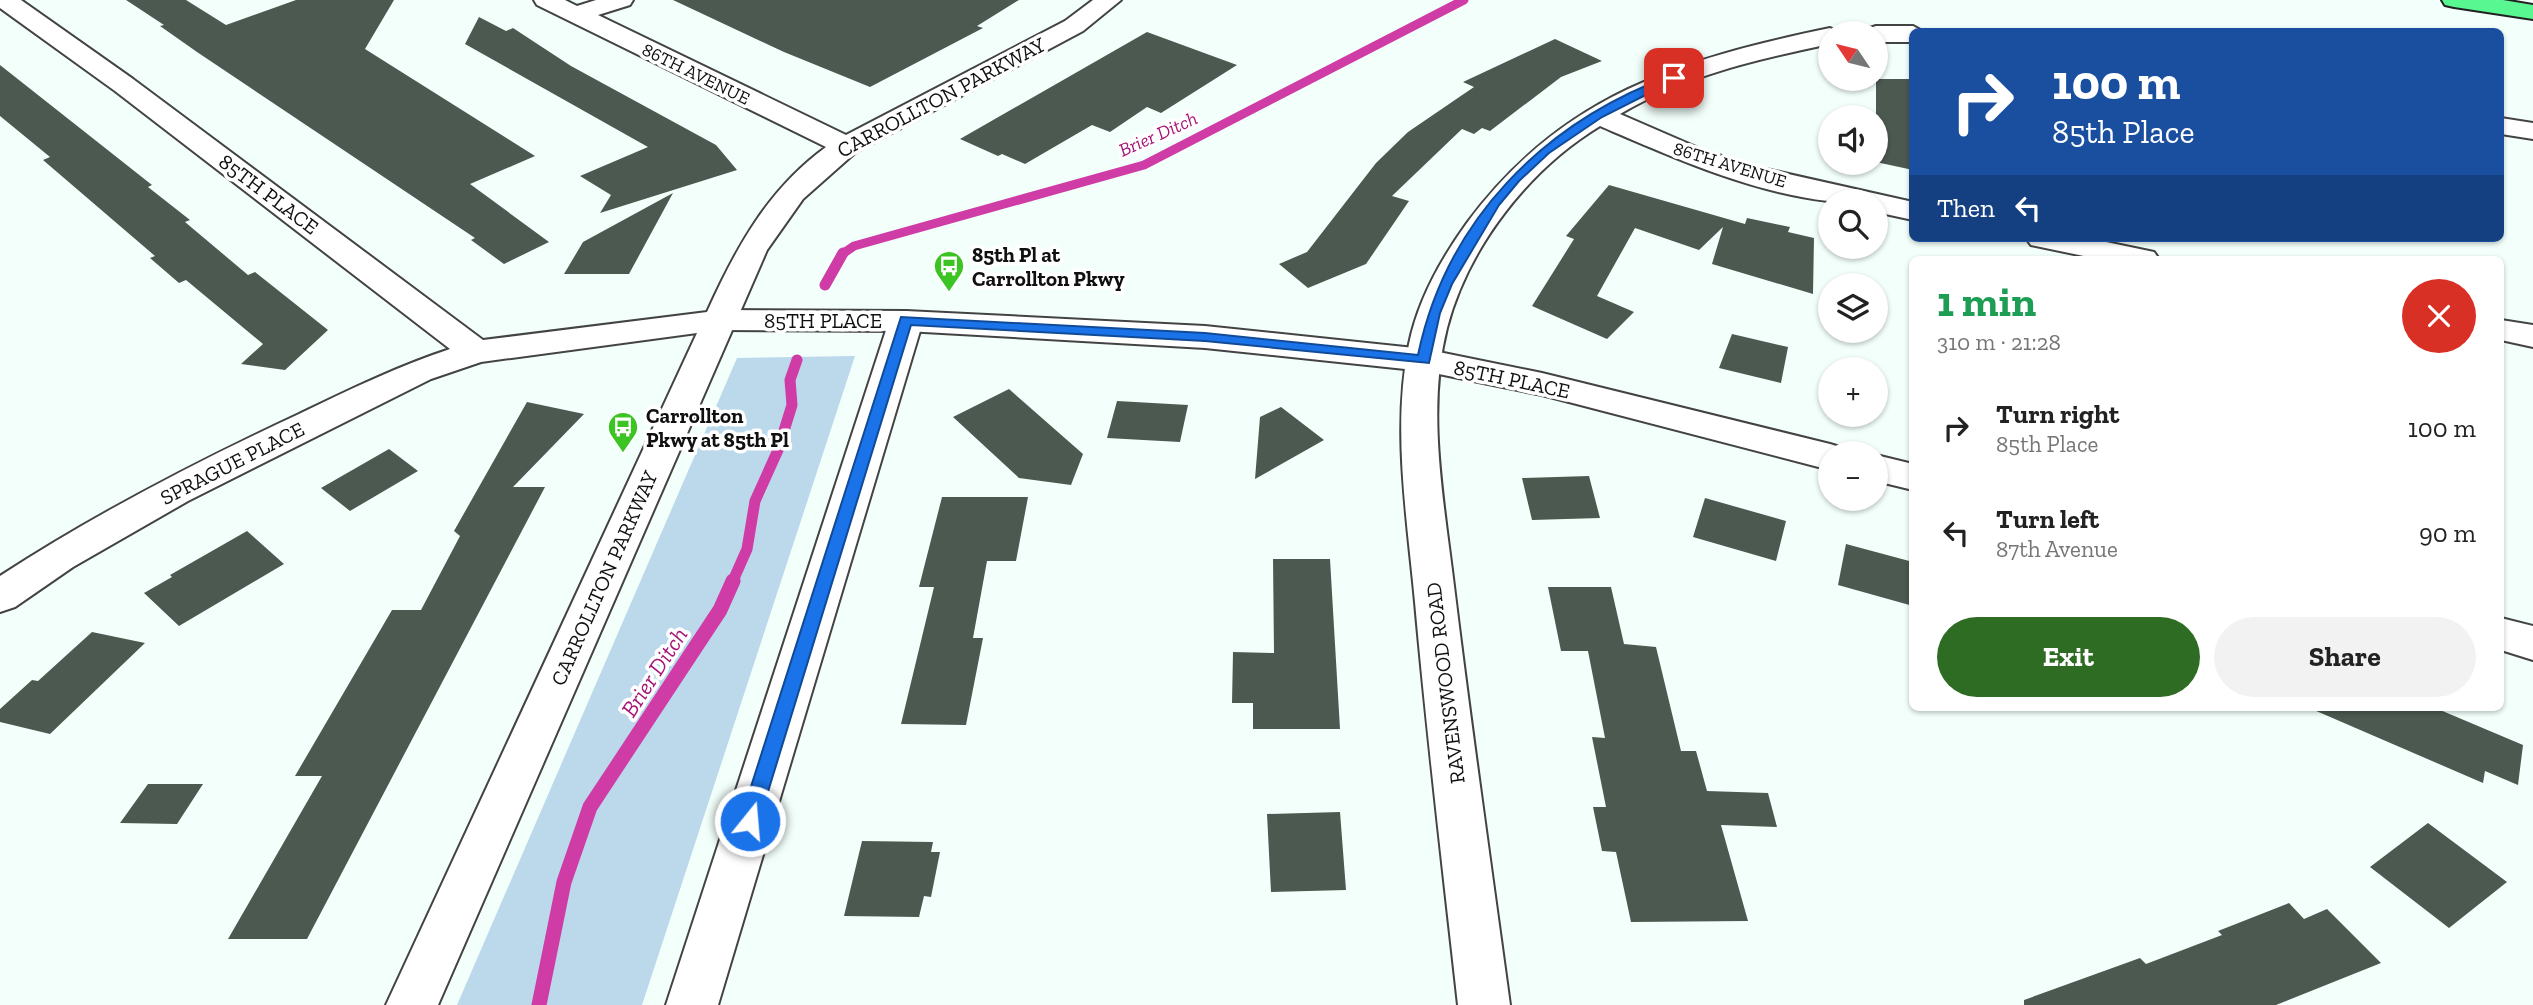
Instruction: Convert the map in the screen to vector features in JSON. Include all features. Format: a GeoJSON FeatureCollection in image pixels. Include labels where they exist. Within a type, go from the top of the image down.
{"type":"FeatureCollection","features":[{"type":"Feature","properties":{"kind":"highway"},"geometry":{"type":"LineString","coordinates":[[2454,0],[2533,12]]}},
{"type":"Feature","properties":{"kind":"street","name":"86TH AVENUE"},"geometry":{"type":"LineString","coordinates":[[546,0],[846,146]]}},
{"type":"Feature","properties":{"kind":"street"},"geometry":{"type":"LineString","coordinates":[[577,14],[621,0]]}},
{"type":"Feature","properties":{"kind":"street","name":"CARROLLTON PARKWAY"},"geometry":{"type":"LineString","coordinates":[[412,1005],[751,250],[771,217],[823,162],[846,146],[1074,26],[1109,0]]}},
{"type":"Feature","properties":{"kind":"street","name":"85TH PLACE"},"geometry":{"type":"LineString","coordinates":[[9,9],[476,352],[721,320],[906,320],[1205,337],[1424,360],[1542,384],[1818,454]]}},
{"type":"Feature","properties":{"kind":"street"},"geometry":{"type":"LineString","coordinates":[[1888,34],[1909,34]]}},
{"type":"Feature","properties":{"kind":"street","name":"RAVENSWOOD ROAD"},"geometry":{"type":"LineString","coordinates":[[1484,1005],[1443,673],[1421,458],[1424,360],[1433,313],[1445,284],[1494,204],[1545,150],[1598,115],[1650,87],[1697,69],[1818,39]]}},
{"type":"Feature","properties":{"kind":"street","name":"86TH AVENUE"},"geometry":{"type":"LineString","coordinates":[[1598,115],[1693,156],[1745,173],[1818,190]]}},
{"type":"Feature","properties":{"kind":"street"},"geometry":{"type":"LineString","coordinates":[[2504,126],[2533,131]]}},
{"type":"Feature","properties":{"kind":"street"},"geometry":{"type":"LineString","coordinates":[[1888,206],[1909,210]]}},
{"type":"Feature","properties":{"kind":"street"},"geometry":{"type":"LineString","coordinates":[[2061,242],[2129,256]]}},
{"type":"Feature","properties":{"kind":"street"},"geometry":{"type":"LineString","coordinates":[[692,1005],[906,320]]}},
{"type":"Feature","properties":{"kind":"street"},"geometry":{"type":"LineString","coordinates":[[2504,331],[2533,336]]}},
{"type":"Feature","properties":{"kind":"street","name":"SPRAGUE PLACE"},"geometry":{"type":"LineString","coordinates":[[0,596],[59,557],[270,442],[419,371],[476,352]]}},
{"type":"Feature","properties":{"kind":"street"},"geometry":{"type":"LineString","coordinates":[[1888,471],[1909,476]]}},
{"type":"Feature","properties":{"kind":"street"},"geometry":{"type":"LineString","coordinates":[[2504,635],[2533,643]]}},
{"type":"Feature","properties":{"kind":"shaded area"},"geometry":{"type":"Polygon","coordinates":[[[855,356],[642,1005],[457,1005],[737,358],[855,356]]]}},
{"type":"Feature","properties":{"kind":"building"},"geometry":{"type":"Polygon","coordinates":[[[126,0],[186,0],[226,25],[296,0],[394,0],[365,49],[535,156],[470,184],[549,242],[504,264],[471,240],[475,238],[197,52],[160,26],[164,25],[126,0]]]}},
{"type":"Feature","properties":{"kind":"building"},"geometry":{"type":"Polygon","coordinates":[[[673,0],[1019,0],[977,26],[983,28],[870,87],[784,52],[673,0]]]}},
{"type":"Feature","properties":{"kind":"building"},"geometry":{"type":"Polygon","coordinates":[[[479,17],[506,31],[513,28],[571,66],[716,145],[737,170],[600,213],[611,195],[580,176],[648,147],[465,44],[479,17]]]}},
{"type":"Feature","properties":{"kind":"building"},"geometry":{"type":"Polygon","coordinates":[[[1147,32],[1237,65],[1161,113],[1147,107],[1110,132],[1092,125],[1025,164],[1002,154],[998,156],[960,139],[1147,32]]]}},
{"type":"Feature","properties":{"kind":"building"},"geometry":{"type":"Polygon","coordinates":[[[1555,39],[1602,61],[1561,77],[1490,131],[1482,128],[1474,134],[1462,129],[1392,196],[1409,201],[1366,264],[1308,288],[1279,264],[1307,252],[1376,163],[1408,132],[1474,87],[1463,82],[1555,39]]]}},
{"type":"Feature","properties":{"kind":"building"},"geometry":{"type":"Polygon","coordinates":[[[0,65],[152,185],[148,187],[190,220],[185,222],[248,275],[255,272],[328,330],[285,370],[241,364],[263,344],[186,280],[179,283],[150,258],[155,256],[43,160],[50,157],[0,116],[0,65]]]}},
{"type":"Feature","properties":{"kind":"building"},"geometry":{"type":"Polygon","coordinates":[[[1888,79],[1909,79],[1909,169],[1888,165],[1888,105],[1876,105],[1876,91],[1888,91],[1888,79]]]}},
{"type":"Feature","properties":{"kind":"building"},"geometry":{"type":"Polygon","coordinates":[[[1609,185],[1745,224],[1747,218],[1790,227],[1788,232],[1814,238],[1813,294],[1712,264],[1723,227],[1699,250],[1635,228],[1597,296],[1634,312],[1607,339],[1532,306],[1574,239],[1566,236],[1609,185]]]}},
{"type":"Feature","properties":{"kind":"building"},"geometry":{"type":"Polygon","coordinates":[[[673,193],[629,274],[564,274],[583,242],[673,193]]]}},
{"type":"Feature","properties":{"kind":"building"},"geometry":{"type":"Polygon","coordinates":[[[1732,334],[1788,347],[1781,383],[1719,368],[1732,334]]]}},
{"type":"Feature","properties":{"kind":"building"},"geometry":{"type":"Polygon","coordinates":[[[1009,389],[1083,454],[1071,485],[1019,478],[953,417],[1009,389]]]}},
{"type":"Feature","properties":{"kind":"building"},"geometry":{"type":"Polygon","coordinates":[[[1117,401],[1188,405],[1180,442],[1107,438],[1117,401]]]}},
{"type":"Feature","properties":{"kind":"building"},"geometry":{"type":"Polygon","coordinates":[[[527,402],[584,414],[513,487],[545,487],[307,939],[228,939],[322,776],[295,776],[392,610],[421,610],[460,536],[454,531],[527,402]]]}},
{"type":"Feature","properties":{"kind":"building"},"geometry":{"type":"Polygon","coordinates":[[[1281,407],[1324,440],[1255,479],[1260,417],[1281,407]]]}},
{"type":"Feature","properties":{"kind":"building"},"geometry":{"type":"Polygon","coordinates":[[[389,449],[418,471],[350,511],[321,488],[389,449]]]}},
{"type":"Feature","properties":{"kind":"building"},"geometry":{"type":"Polygon","coordinates":[[[1589,476],[1600,518],[1532,520],[1522,478],[1589,476]]]}},
{"type":"Feature","properties":{"kind":"building"},"geometry":{"type":"Polygon","coordinates":[[[942,497],[1028,497],[1016,561],[987,561],[973,638],[983,638],[966,725],[901,724],[934,587],[919,587],[942,497]]]}},
{"type":"Feature","properties":{"kind":"building"},"geometry":{"type":"Polygon","coordinates":[[[1705,498],[1786,521],[1776,561],[1693,537],[1705,498]]]}},
{"type":"Feature","properties":{"kind":"building"},"geometry":{"type":"Polygon","coordinates":[[[247,531],[284,564],[179,626],[144,593],[172,577],[170,575],[247,531]]]}},
{"type":"Feature","properties":{"kind":"building"},"geometry":{"type":"Polygon","coordinates":[[[1846,544],[1909,561],[1909,605],[1838,585],[1846,544]]]}},
{"type":"Feature","properties":{"kind":"building"},"geometry":{"type":"Polygon","coordinates":[[[1273,559],[1330,559],[1340,729],[1253,729],[1253,703],[1232,703],[1233,652],[1274,653],[1273,559]]]}},
{"type":"Feature","properties":{"kind":"building"},"geometry":{"type":"Polygon","coordinates":[[[1548,587],[1611,587],[1624,644],[1656,647],[1681,751],[1696,751],[1707,791],[1768,793],[1777,827],[1721,825],[1748,921],[1631,922],[1616,852],[1602,851],[1593,807],[1606,807],[1592,737],[1605,738],[1588,651],[1561,651],[1548,587]]]}},
{"type":"Feature","properties":{"kind":"building"},"geometry":{"type":"Polygon","coordinates":[[[92,632],[145,643],[50,734],[0,722],[0,709],[32,680],[38,681],[92,632]]]}},
{"type":"Feature","properties":{"kind":"building"},"geometry":{"type":"Polygon","coordinates":[[[2316,711],[2442,711],[2523,745],[2518,785],[2485,771],[2483,783],[2316,711]]]}},
{"type":"Feature","properties":{"kind":"building"},"geometry":{"type":"Polygon","coordinates":[[[148,784],[203,784],[177,824],[120,823],[148,784]]]}},
{"type":"Feature","properties":{"kind":"building"},"geometry":{"type":"Polygon","coordinates":[[[1340,812],[1346,890],[1271,892],[1267,814],[1340,812]]]}},
{"type":"Feature","properties":{"kind":"building"},"geometry":{"type":"Polygon","coordinates":[[[2428,823],[2507,882],[2449,928],[2370,867],[2428,823]]]}},
{"type":"Feature","properties":{"kind":"building"},"geometry":{"type":"Polygon","coordinates":[[[862,841],[933,842],[931,852],[940,852],[931,897],[924,896],[919,917],[844,916],[862,841]]]}},
{"type":"Feature","properties":{"kind":"building"},"geometry":{"type":"Polygon","coordinates":[[[2289,903],[2304,919],[2327,909],[2381,963],[2276,1005],[2024,1005],[2024,1000],[2140,958],[2146,964],[2222,935],[2218,931],[2289,903]]]}},
{"type":"Feature","properties":{"kind":"waterway","name":"Brier Ditch"},"geometry":{"type":"LineString","coordinates":[[842,254],[854,246],[1144,165],[1464,0]]}},
{"type":"Feature","properties":{"kind":"waterway","name":"Brier Ditch"},"geometry":{"type":"LineString","coordinates":[[825,285],[842,254]]}},
{"type":"Feature","properties":{"kind":"waterway","name":"Brier Ditch"},"geometry":{"type":"LineString","coordinates":[[732,583],[747,549],[755,501],[778,450],[792,405],[790,380],[797,360]]}},
{"type":"Feature","properties":{"kind":"waterway","name":"Brier Ditch"},"geometry":{"type":"LineString","coordinates":[[539,1005],[564,882],[590,807],[720,610],[733,581]]}},
{"type":"Feature","properties":{"kind":"place","name":"85th Pl at Carrollton Pkwy"},"geometry":{"type":"Point","coordinates":[949,293]}},
{"type":"Feature","properties":{"kind":"place","name":"Carrollton Pkwy at 85th Pl"},"geometry":{"type":"Point","coordinates":[623,454]}},
{"type":"Feature","properties":{"kind":"route"},"geometry":{"type":"LineString","coordinates":[[750,821],[906,320],[1205,337],[1424,360],[1433,313],[1445,284],[1494,204],[1515,179],[1545,150],[1598,115],[1650,87],[1674,78]]}}]}
